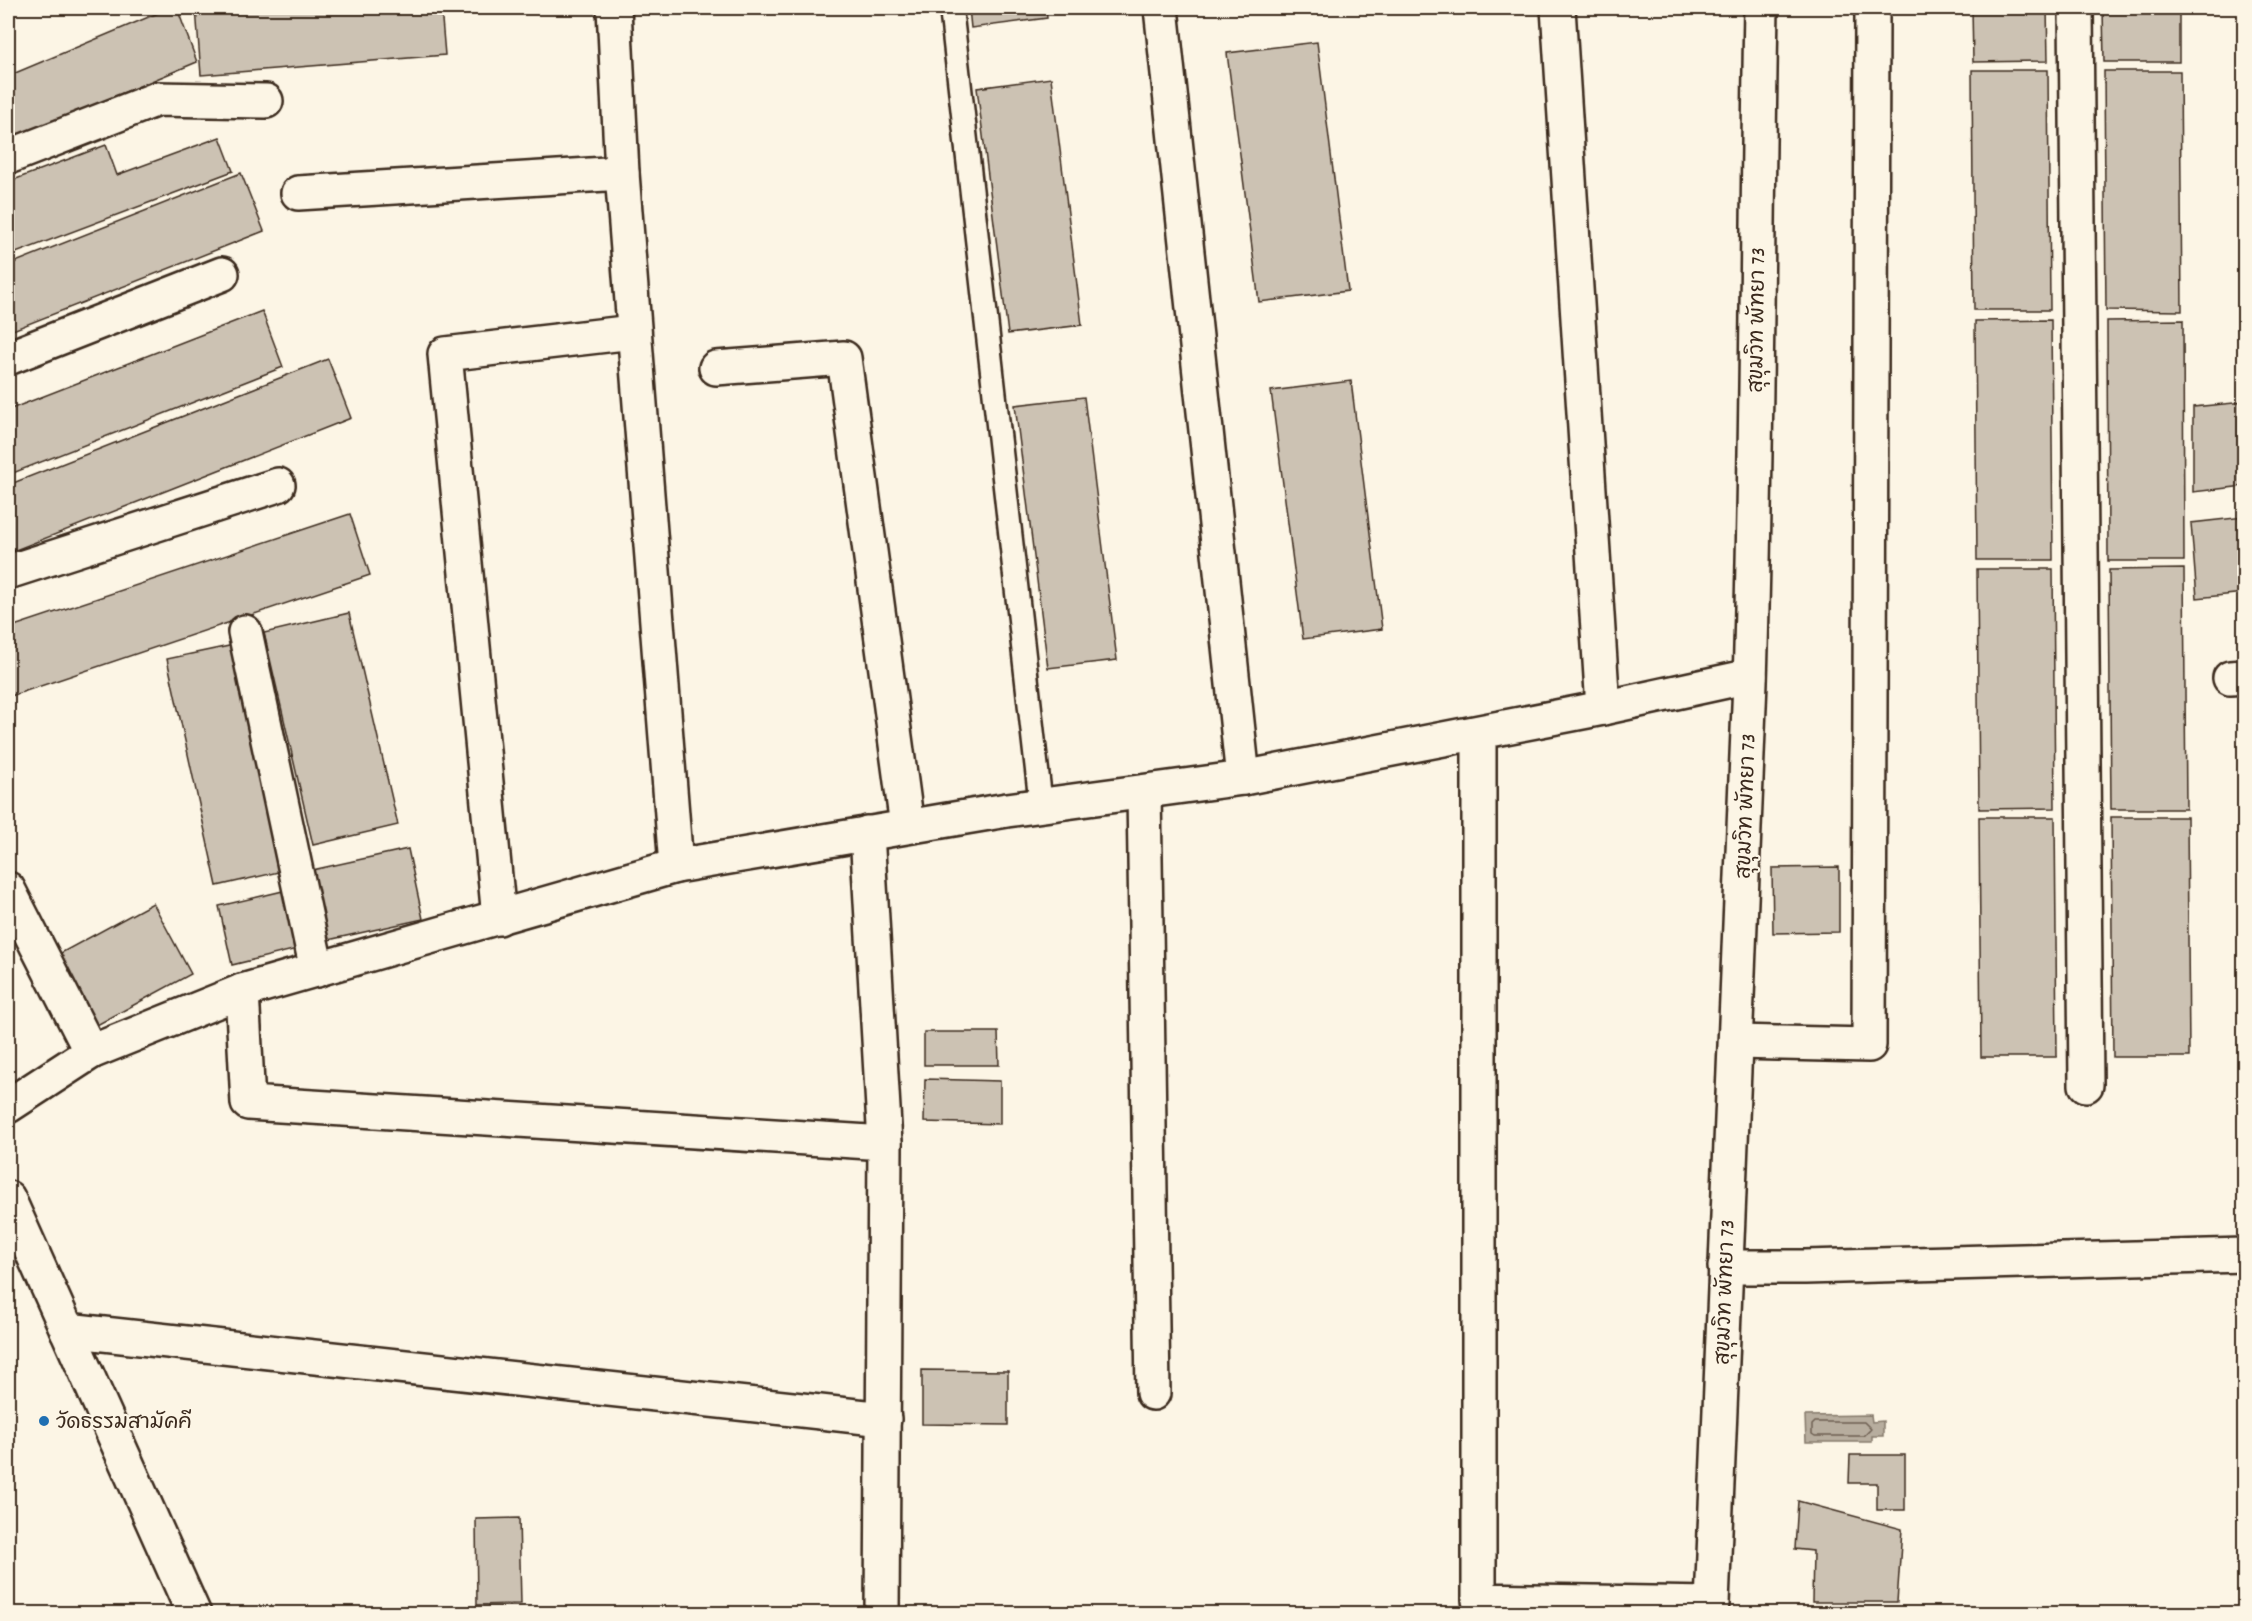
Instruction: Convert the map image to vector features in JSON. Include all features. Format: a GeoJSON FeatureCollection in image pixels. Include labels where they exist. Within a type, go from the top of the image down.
{"type":"FeatureCollection","features":[{"type":"Feature","properties":{"kind":"street"},"geometry":{"type":"LineString","coordinates":[[614,8],[633,332],[676,866]]}},
{"type":"Feature","properties":{"kind":"street"},"geometry":{"type":"LineString","coordinates":[[1161,8],[1243,778]]}},
{"type":"Feature","properties":{"kind":"street"},"geometry":{"type":"LineString","coordinates":[[1558,8],[1604,708]]}},
{"type":"Feature","properties":{"kind":"street","name":"สุขุมวิท พัทยา 73"},"geometry":{"type":"LineString","coordinates":[[1712,1609],[1725,1267],[1737,1042],[1750,676],[1761,8]]}},
{"type":"Feature","properties":{"kind":"street"},"geometry":{"type":"LineString","coordinates":[[1737,1042],[1869,1045],[1872,8]]}},
{"type":"Feature","properties":{"kind":"street"},"geometry":{"type":"LineString","coordinates":[[2076,8],[2086,1085]]}},
{"type":"Feature","properties":{"kind":"street"},"geometry":{"type":"LineString","coordinates":[[8,157],[158,99],[266,101]]}},
{"type":"Feature","properties":{"kind":"street"},"geometry":{"type":"LineString","coordinates":[[298,193],[622,173]]}},
{"type":"Feature","properties":{"kind":"street"},"geometry":{"type":"LineString","coordinates":[[8,358],[222,274]]}},
{"type":"Feature","properties":{"kind":"street"},"geometry":{"type":"LineString","coordinates":[[499,918],[445,354],[633,332]]}},
{"type":"Feature","properties":{"kind":"street"},"geometry":{"type":"LineString","coordinates":[[716,368],[844,358],[907,826]]}},
{"type":"Feature","properties":{"kind":"street"},"geometry":{"type":"LineString","coordinates":[[8,572],[278,485]]}},
{"type":"Feature","properties":{"kind":"street"},"geometry":{"type":"LineString","coordinates":[[245,632],[317,970]]}},
{"type":"Feature","properties":{"kind":"street"},"geometry":{"type":"LineString","coordinates":[[8,1106],[91,1052],[242,991],[676,866],[907,826],[1243,778],[1604,708],[1750,676]]}},
{"type":"Feature","properties":{"kind":"street"},"geometry":{"type":"LineString","coordinates":[[1479,733],[1479,1600],[1712,1609]]}},
{"type":"Feature","properties":{"kind":"street"},"geometry":{"type":"LineString","coordinates":[[1144,792],[1153,1393]]}},
{"type":"Feature","properties":{"kind":"street"},"geometry":{"type":"LineString","coordinates":[[867,833],[885,1143],[882,1614]]}},
{"type":"Feature","properties":{"kind":"street"},"geometry":{"type":"LineString","coordinates":[[8,889],[91,1052]]}},
{"type":"Feature","properties":{"kind":"street"},"geometry":{"type":"LineString","coordinates":[[242,991],[248,1103],[885,1143]]}},
{"type":"Feature","properties":{"kind":"street"},"geometry":{"type":"LineString","coordinates":[[8,1198],[196,1613]]}},
{"type":"Feature","properties":{"kind":"street"},"geometry":{"type":"LineString","coordinates":[[1725,1267],[1804,1267],[2244,1255]]}},
{"type":"Feature","properties":{"kind":"street"},"geometry":{"type":"LineString","coordinates":[[67,1330],[884,1419]]}},
{"type":"Feature","properties":{"kind":"lane"},"geometry":{"type":"LineString","coordinates":[[951,8],[1041,806]]}},
{"type":"Feature","properties":{"kind":"water"},"geometry":{"type":"Polygon","coordinates":[[[1871,1415],[1872,1422],[1883,1421],[1883,1436],[1872,1436],[1872,1442],[1806,1442],[1805,1416],[1871,1415]]]}},
{"type":"Feature","properties":{"kind":"building"},"geometry":{"type":"Polygon","coordinates":[[[170,8],[177,8],[197,62],[8,141],[8,76],[170,8]]]}},
{"type":"Feature","properties":{"kind":"building"},"geometry":{"type":"Polygon","coordinates":[[[196,8],[441,8],[445,55],[201,75],[196,8]]]}},
{"type":"Feature","properties":{"kind":"building"},"geometry":{"type":"Polygon","coordinates":[[[969,8],[1046,8],[1047,18],[971,28],[969,8]]]}},
{"type":"Feature","properties":{"kind":"building"},"geometry":{"type":"Polygon","coordinates":[[[1972,8],[2047,8],[2048,61],[1973,62],[1972,8]]]}},
{"type":"Feature","properties":{"kind":"building"},"geometry":{"type":"Polygon","coordinates":[[[2103,8],[2179,8],[2179,62],[2104,62],[2103,8]]]}},
{"type":"Feature","properties":{"kind":"building"},"geometry":{"type":"Polygon","coordinates":[[[1317,42],[1348,291],[1259,302],[1227,53],[1317,42]]]}},
{"type":"Feature","properties":{"kind":"building"},"geometry":{"type":"Polygon","coordinates":[[[1972,70],[2048,70],[2050,310],[1974,310],[1972,70]]]}},
{"type":"Feature","properties":{"kind":"building"},"geometry":{"type":"Polygon","coordinates":[[[2104,71],[2180,71],[2182,311],[2106,310],[2104,71]]]}},
{"type":"Feature","properties":{"kind":"building"},"geometry":{"type":"Polygon","coordinates":[[[1051,78],[1082,325],[1008,334],[977,88],[1051,78]]]}},
{"type":"Feature","properties":{"kind":"building"},"geometry":{"type":"Polygon","coordinates":[[[220,137],[233,171],[8,256],[8,182],[106,145],[117,175],[220,137]]]}},
{"type":"Feature","properties":{"kind":"building"},"geometry":{"type":"Polygon","coordinates":[[[241,173],[264,231],[8,332],[8,265],[241,173]]]}},
{"type":"Feature","properties":{"kind":"building"},"geometry":{"type":"Polygon","coordinates":[[[262,311],[283,367],[8,475],[8,410],[262,311]]]}},
{"type":"Feature","properties":{"kind":"building"},"geometry":{"type":"Polygon","coordinates":[[[2051,320],[2053,560],[1977,560],[1975,321],[2051,320]]]}},
{"type":"Feature","properties":{"kind":"building"},"geometry":{"type":"Polygon","coordinates":[[[2183,320],[2184,561],[2108,561],[2107,321],[2183,320]]]}},
{"type":"Feature","properties":{"kind":"building"},"geometry":{"type":"Polygon","coordinates":[[[328,359],[351,418],[8,553],[8,485],[328,359]]]}},
{"type":"Feature","properties":{"kind":"building"},"geometry":{"type":"Polygon","coordinates":[[[1351,381],[1382,629],[1303,639],[1271,391],[1351,381]]]}},
{"type":"Feature","properties":{"kind":"building"},"geometry":{"type":"Polygon","coordinates":[[[1084,397],[1117,660],[1048,668],[1015,405],[1084,397]]]}},
{"type":"Feature","properties":{"kind":"building"},"geometry":{"type":"Polygon","coordinates":[[[2244,402],[2244,486],[2193,492],[2193,407],[2244,402]]]}},
{"type":"Feature","properties":{"kind":"building"},"geometry":{"type":"Polygon","coordinates":[[[350,514],[370,575],[8,697],[8,628],[350,514]]]}},
{"type":"Feature","properties":{"kind":"building"},"geometry":{"type":"Polygon","coordinates":[[[2244,517],[2244,593],[2197,598],[2191,523],[2244,517]]]}},
{"type":"Feature","properties":{"kind":"building"},"geometry":{"type":"Polygon","coordinates":[[[1977,569],[2053,569],[2055,808],[1979,809],[1977,569]]]}},
{"type":"Feature","properties":{"kind":"building"},"geometry":{"type":"Polygon","coordinates":[[[2184,569],[2186,809],[2111,809],[2109,570],[2184,569]]]}},
{"type":"Feature","properties":{"kind":"building"},"geometry":{"type":"Polygon","coordinates":[[[349,613],[398,825],[313,845],[264,633],[349,613]]]}},
{"type":"Feature","properties":{"kind":"building"},"geometry":{"type":"Polygon","coordinates":[[[234,645],[283,871],[217,886],[167,659],[234,645]]]}},
{"type":"Feature","properties":{"kind":"building"},"geometry":{"type":"Polygon","coordinates":[[[1979,817],[2055,817],[2057,1057],[1981,1057],[1979,817]]]}},
{"type":"Feature","properties":{"kind":"building"},"geometry":{"type":"Polygon","coordinates":[[[2111,817],[2187,817],[2189,1057],[2113,1057],[2111,817]]]}},
{"type":"Feature","properties":{"kind":"building"},"geometry":{"type":"Polygon","coordinates":[[[408,849],[423,919],[328,940],[312,870],[408,849]]]}},
{"type":"Feature","properties":{"kind":"building"},"geometry":{"type":"Polygon","coordinates":[[[1839,867],[1839,932],[1773,933],[1772,868],[1839,867]]]}},
{"type":"Feature","properties":{"kind":"building"},"geometry":{"type":"Polygon","coordinates":[[[283,891],[297,949],[232,965],[219,906],[283,891]]]}},
{"type":"Feature","properties":{"kind":"building"},"geometry":{"type":"Polygon","coordinates":[[[153,903],[191,974],[97,1025],[59,954],[153,903]]]}},
{"type":"Feature","properties":{"kind":"building"},"geometry":{"type":"Polygon","coordinates":[[[924,1032],[998,1032],[999,1065],[924,1065],[924,1032]]]}},
{"type":"Feature","properties":{"kind":"building"},"geometry":{"type":"Polygon","coordinates":[[[925,1079],[1000,1081],[1000,1124],[924,1122],[925,1079]]]}},
{"type":"Feature","properties":{"kind":"building"},"geometry":{"type":"Polygon","coordinates":[[[922,1370],[1008,1371],[1008,1425],[922,1424],[922,1370]]]}},
{"type":"Feature","properties":{"kind":"building"},"geometry":{"type":"Polygon","coordinates":[[[1850,1455],[1905,1455],[1905,1510],[1877,1510],[1877,1483],[1849,1483],[1850,1455]]]}},
{"type":"Feature","properties":{"kind":"building"},"geometry":{"type":"Polygon","coordinates":[[[1798,1501],[1902,1529],[1897,1602],[1812,1602],[1813,1551],[1795,1549],[1798,1501]]]}},
{"type":"Feature","properties":{"kind":"building"},"geometry":{"type":"Polygon","coordinates":[[[519,1518],[521,1604],[477,1605],[476,1519],[519,1518]]]}},
{"type":"Feature","properties":{"kind":"place","name":"วัดธรรมสามัคคี"},"geometry":{"type":"Point","coordinates":[44,1421]}}]}
